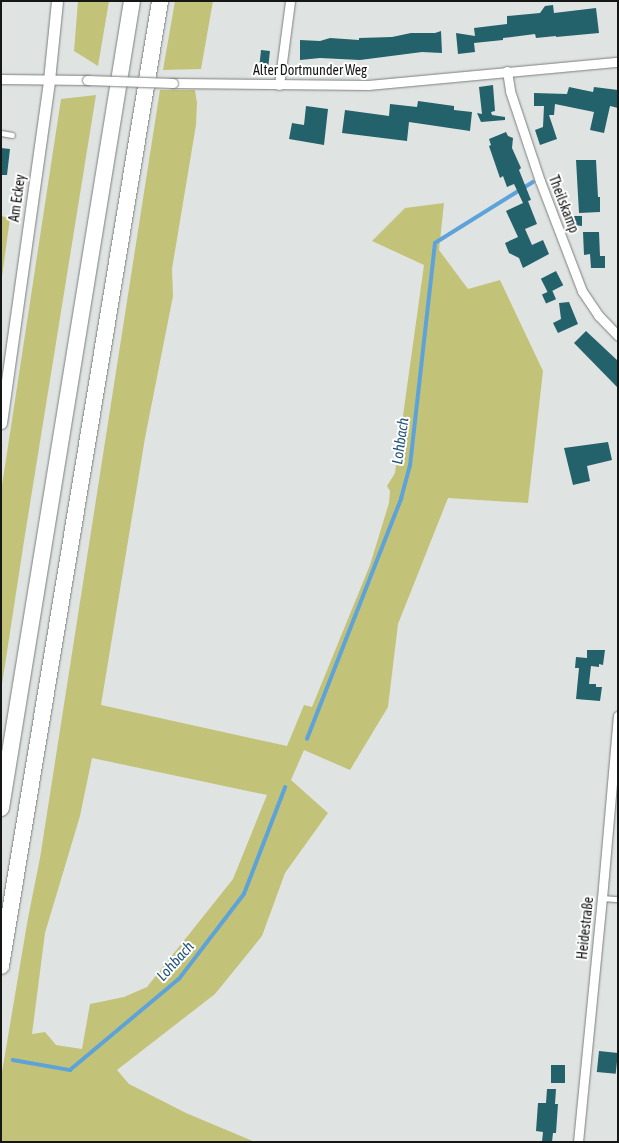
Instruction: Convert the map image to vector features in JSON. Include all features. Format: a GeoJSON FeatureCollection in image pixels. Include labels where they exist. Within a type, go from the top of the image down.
{"type":"FeatureCollection","features":[{"type":"Feature","properties":{"kind":"highway"},"geometry":{"type":"LineString","coordinates":[[1,808],[132,1]]}},
{"type":"Feature","properties":{"kind":"highway"},"geometry":{"type":"LineString","coordinates":[[1,966],[160,1]]}},
{"type":"Feature","properties":{"kind":"street","name":"Am Eckey"},"geometry":{"type":"LineString","coordinates":[[1,423],[49,80],[57,1]]}},
{"type":"Feature","properties":{"kind":"street"},"geometry":{"type":"LineString","coordinates":[[279,85],[290,1]]}},
{"type":"Feature","properties":{"kind":"street","name":"Alter Dortmunder Weg"},"geometry":{"type":"LineString","coordinates":[[1,79],[279,85],[368,85],[453,78],[507,71],[618,62]]}},
{"type":"Feature","properties":{"kind":"street","name":"Theilskamp"},"geometry":{"type":"LineString","coordinates":[[507,71],[510,91],[540,181],[582,291],[598,315],[618,336]]}},
{"type":"Feature","properties":{"kind":"street","name":"Heidestraße"},"geometry":{"type":"LineString","coordinates":[[578,1142],[618,716]]}},
{"type":"Feature","properties":{"kind":"lane"},"geometry":{"type":"LineString","coordinates":[[1,133],[12,135]]}},
{"type":"Feature","properties":{"kind":"lane"},"geometry":{"type":"LineString","coordinates":[[602,898],[618,899]]}},
{"type":"Feature","properties":{"kind":"green space"},"geometry":{"type":"Polygon","coordinates":[[[78,1],[109,1],[98,66],[74,51],[78,1]]]}},
{"type":"Feature","properties":{"kind":"green space"},"geometry":{"type":"Polygon","coordinates":[[[175,1],[213,1],[201,69],[163,70],[175,1]]]}},
{"type":"Feature","properties":{"kind":"green space"},"geometry":{"type":"Polygon","coordinates":[[[160,90],[195,90],[197,103],[196,125],[172,269],[173,296],[145,438],[101,705],[287,746],[304,705],[312,707],[370,565],[389,503],[390,491],[387,486],[395,473],[424,265],[372,241],[405,208],[444,203],[439,250],[468,289],[500,280],[543,371],[528,503],[448,498],[398,624],[388,707],[350,770],[304,750],[291,780],[328,813],[285,873],[262,936],[215,994],[117,1070],[129,1084],[186,1113],[255,1142],[1,1142],[1,1078],[28,918],[40,858],[160,90]],[[92,758],[80,816],[45,933],[32,1034],[45,1032],[56,1045],[82,1049],[90,1004],[124,997],[147,987],[233,879],[267,795],[92,758]]]}},
{"type":"Feature","properties":{"kind":"green space"},"geometry":{"type":"Polygon","coordinates":[[[96,95],[1,691],[1,492],[61,99],[96,95]]]}},
{"type":"Feature","properties":{"kind":"green space"},"geometry":{"type":"Polygon","coordinates":[[[1,216],[10,218],[1,284],[1,216]]]}},
{"type":"Feature","properties":{"kind":"building"},"geometry":{"type":"Polygon","coordinates":[[[553,5],[554,13],[596,8],[599,33],[536,38],[535,34],[503,38],[503,40],[474,43],[475,52],[458,54],[456,33],[475,36],[474,28],[507,24],[507,16],[540,13],[545,6],[553,5]]]}},
{"type":"Feature","properties":{"kind":"building"},"geometry":{"type":"Polygon","coordinates":[[[441,31],[442,53],[422,52],[360,60],[320,58],[300,60],[300,40],[320,41],[330,38],[359,40],[359,38],[392,37],[411,33],[435,33],[441,31]]]}},
{"type":"Feature","properties":{"kind":"building"},"geometry":{"type":"Polygon","coordinates":[[[261,50],[270,51],[268,65],[260,64],[261,50]]]}},
{"type":"Feature","properties":{"kind":"building"},"geometry":{"type":"Polygon","coordinates":[[[493,85],[495,111],[491,112],[492,115],[505,117],[505,120],[481,122],[477,113],[482,114],[479,87],[493,85]]]}},
{"type":"Feature","properties":{"kind":"building"},"geometry":{"type":"Polygon","coordinates":[[[569,87],[593,92],[594,87],[618,90],[618,108],[610,106],[604,133],[590,130],[594,112],[555,104],[554,115],[549,115],[557,139],[540,145],[535,130],[543,127],[544,106],[534,106],[534,93],[567,94],[569,87]]]}},
{"type":"Feature","properties":{"kind":"building"},"geometry":{"type":"Polygon","coordinates":[[[418,101],[454,106],[454,110],[472,112],[470,131],[409,122],[407,141],[342,133],[345,110],[389,116],[390,104],[417,107],[418,101]]]}},
{"type":"Feature","properties":{"kind":"building"},"geometry":{"type":"Polygon","coordinates":[[[306,106],[328,109],[324,145],[289,139],[292,123],[304,125],[306,106]]]}},
{"type":"Feature","properties":{"kind":"building"},"geometry":{"type":"Polygon","coordinates":[[[506,132],[508,136],[513,138],[512,148],[521,168],[519,170],[531,200],[528,201],[537,224],[525,229],[532,245],[543,240],[549,254],[523,268],[519,258],[509,253],[505,243],[518,237],[506,211],[523,203],[514,184],[507,187],[503,176],[500,178],[489,146],[491,145],[489,139],[506,132]]]}},
{"type":"Feature","properties":{"kind":"building"},"geometry":{"type":"Polygon","coordinates":[[[1,148],[10,149],[7,175],[1,175],[1,148]]]}},
{"type":"Feature","properties":{"kind":"building"},"geometry":{"type":"Polygon","coordinates":[[[576,160],[596,160],[600,212],[579,213],[576,160]]]}},
{"type":"Feature","properties":{"kind":"building"},"geometry":{"type":"Polygon","coordinates":[[[574,216],[582,216],[582,226],[573,225],[574,216]]]}},
{"type":"Feature","properties":{"kind":"building"},"geometry":{"type":"Polygon","coordinates":[[[583,232],[599,232],[600,256],[605,256],[605,268],[591,268],[590,254],[584,255],[583,232]]]}},
{"type":"Feature","properties":{"kind":"building"},"geometry":{"type":"Polygon","coordinates":[[[556,271],[563,285],[548,293],[541,279],[556,271]]]}},
{"type":"Feature","properties":{"kind":"building"},"geometry":{"type":"Polygon","coordinates":[[[552,290],[556,299],[546,304],[542,294],[552,290]]]}},
{"type":"Feature","properties":{"kind":"building"},"geometry":{"type":"Polygon","coordinates":[[[569,302],[578,324],[558,333],[553,323],[561,319],[559,303],[569,302]]]}},
{"type":"Feature","properties":{"kind":"building"},"geometry":{"type":"Polygon","coordinates":[[[586,331],[618,361],[618,388],[574,343],[586,331]]]}},
{"type":"Feature","properties":{"kind":"building"},"geometry":{"type":"Polygon","coordinates":[[[608,442],[612,460],[587,466],[590,481],[573,485],[564,448],[608,442]]]}},
{"type":"Feature","properties":{"kind":"building"},"geometry":{"type":"Polygon","coordinates":[[[587,650],[605,650],[603,665],[599,664],[599,667],[591,666],[589,684],[596,684],[596,687],[602,687],[600,701],[576,699],[579,668],[575,668],[576,657],[587,658],[587,650]]]}},
{"type":"Feature","properties":{"kind":"building"},"geometry":{"type":"Polygon","coordinates":[[[599,1051],[618,1053],[616,1074],[597,1072],[599,1051]]]}},
{"type":"Feature","properties":{"kind":"building"},"geometry":{"type":"Polygon","coordinates":[[[551,1065],[565,1065],[565,1083],[551,1083],[551,1065]]]}},
{"type":"Feature","properties":{"kind":"building"},"geometry":{"type":"Polygon","coordinates":[[[547,1089],[556,1089],[555,1104],[558,1104],[556,1133],[553,1133],[552,1142],[542,1142],[543,1132],[536,1131],[538,1103],[546,1103],[547,1089]]]}},
{"type":"Feature","properties":{"kind":"waterway","name":"Lohbach"},"geometry":{"type":"LineString","coordinates":[[307,739],[401,499],[410,466],[435,243],[533,182]]}},
{"type":"Feature","properties":{"kind":"waterway","name":"Lohbach"},"geometry":{"type":"LineString","coordinates":[[13,1060],[70,1070],[179,979],[244,894],[285,788]]}}]}
